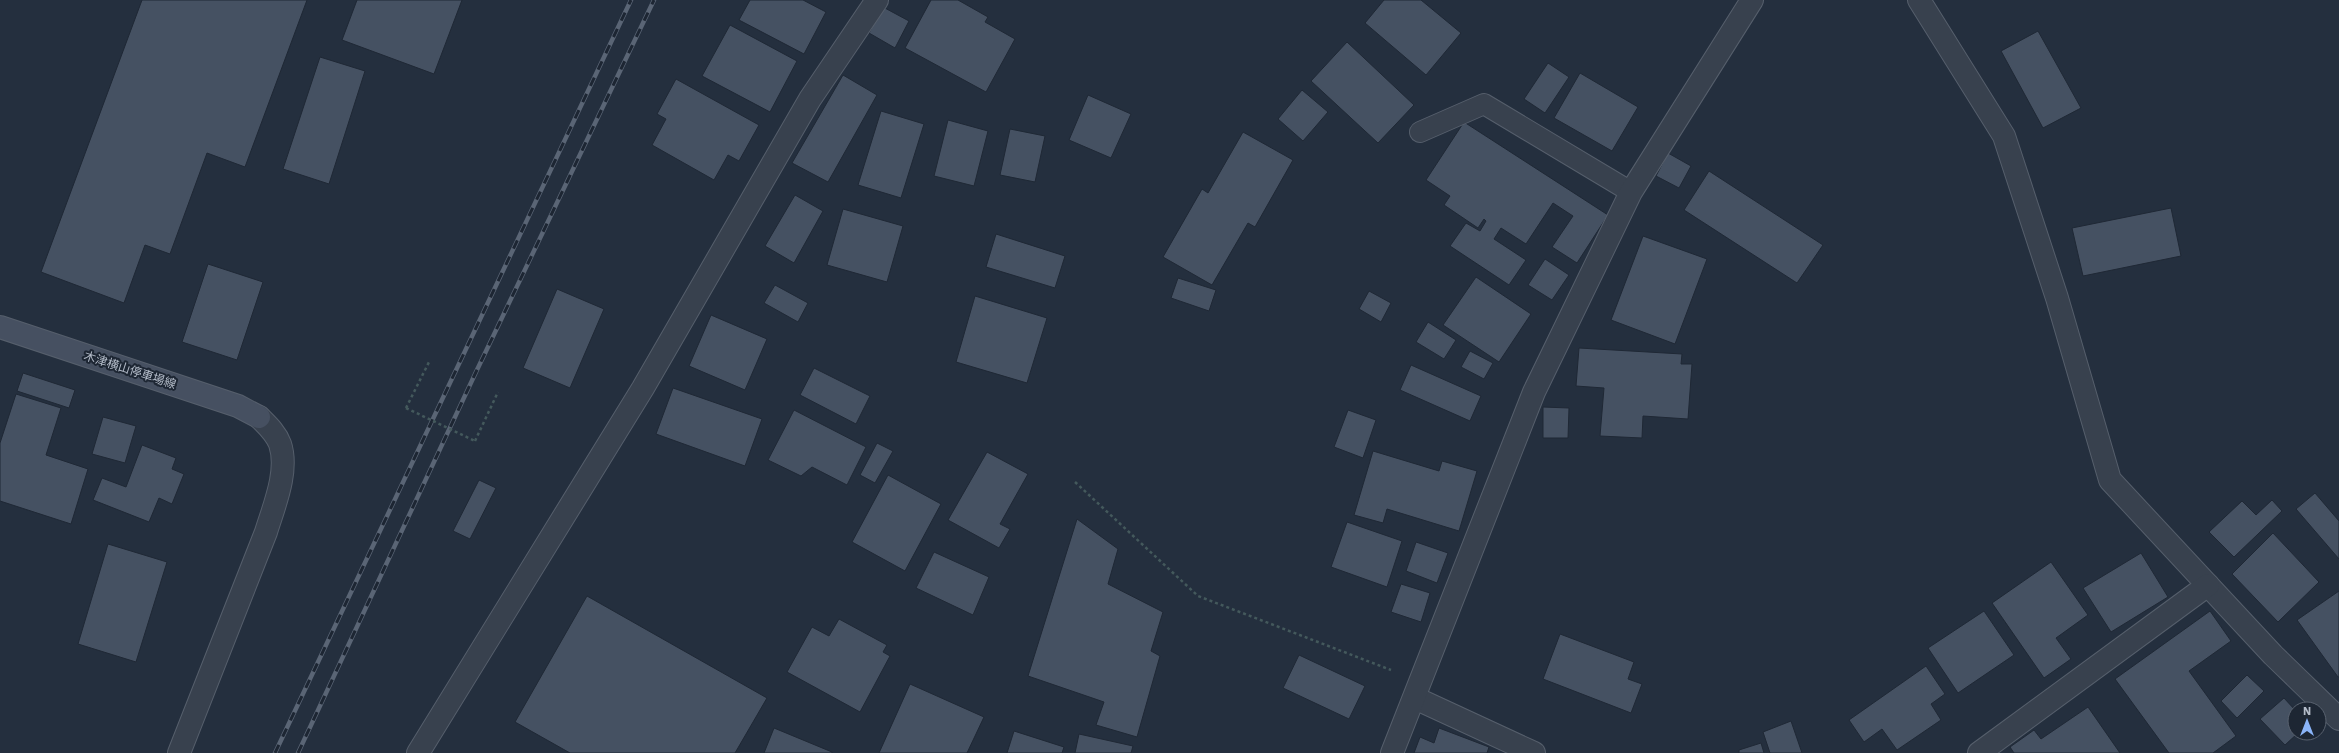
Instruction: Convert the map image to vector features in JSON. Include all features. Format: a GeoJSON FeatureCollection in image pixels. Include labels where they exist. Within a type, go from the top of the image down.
{"type":"FeatureCollection","features":[{"type":"Feature","properties":{"kind":"main road","name":"木津横山停車場線"},"geometry":{"type":"LineString","coordinates":[[0,327],[238,406],[259,417]]}},
{"type":"Feature","properties":{"kind":"street"},"geometry":{"type":"LineString","coordinates":[[418,753],[643,388],[810,99],[877,0]]}},
{"type":"Feature","properties":{"kind":"street"},"geometry":{"type":"LineString","coordinates":[[1392,753],[1534,392],[1631,192],[1752,0]]}},
{"type":"Feature","properties":{"kind":"street"},"geometry":{"type":"LineString","coordinates":[[1919,0],[2004,136],[2056,298],[2110,480],[2273,654],[2339,719]]}},
{"type":"Feature","properties":{"kind":"street"},"geometry":{"type":"LineString","coordinates":[[179,753],[266,532],[277,495],[282,464],[280,444],[271,429],[259,417]]}},
{"type":"Feature","properties":{"kind":"street"},"geometry":{"type":"LineString","coordinates":[[1979,753],[2208,585]]}},
{"type":"Feature","properties":{"kind":"street"},"geometry":{"type":"LineString","coordinates":[[1418,690],[1534,753]]}},
{"type":"Feature","properties":{"kind":"lane"},"geometry":{"type":"LineString","coordinates":[[1420,132],[1484,104],[1631,192]]}},
{"type":"Feature","properties":{"kind":"path"},"geometry":{"type":"LineString","coordinates":[[429,362],[406,408],[475,441],[498,392]]}},
{"type":"Feature","properties":{"kind":"path"},"geometry":{"type":"LineString","coordinates":[[1075,482],[1198,596],[1418,690]]}},
{"type":"Feature","properties":{"kind":"building"},"geometry":{"type":"Polygon","coordinates":[[[142,0],[307,0],[245,167],[207,153],[170,254],[145,245],[124,303],[41,272],[142,0]]]}},
{"type":"Feature","properties":{"kind":"building"},"geometry":{"type":"Polygon","coordinates":[[[357,0],[462,0],[434,74],[342,40],[357,0]]]}},
{"type":"Feature","properties":{"kind":"building"},"geometry":{"type":"Polygon","coordinates":[[[750,0],[803,0],[826,12],[804,54],[739,20],[750,0]]]}},
{"type":"Feature","properties":{"kind":"building"},"geometry":{"type":"Polygon","coordinates":[[[931,0],[958,0],[988,17],[985,22],[1015,39],[986,92],[905,48],[931,0]]]}},
{"type":"Feature","properties":{"kind":"building"},"geometry":{"type":"Polygon","coordinates":[[[1384,0],[1421,0],[1461,33],[1426,75],[1365,23],[1384,0]]]}},
{"type":"Feature","properties":{"kind":"building"},"geometry":{"type":"Polygon","coordinates":[[[883,7],[909,21],[895,48],[869,33],[883,7]]]}},
{"type":"Feature","properties":{"kind":"building"},"geometry":{"type":"Polygon","coordinates":[[[730,25],[797,61],[770,112],[702,76],[730,25]]]}},
{"type":"Feature","properties":{"kind":"building"},"geometry":{"type":"Polygon","coordinates":[[[2038,31],[2081,108],[2043,128],[2001,51],[2038,31]]]}},
{"type":"Feature","properties":{"kind":"building"},"geometry":{"type":"Polygon","coordinates":[[[1347,42],[1414,105],[1378,143],[1311,81],[1347,42]]]}},
{"type":"Feature","properties":{"kind":"building"},"geometry":{"type":"Polygon","coordinates":[[[320,57],[365,71],[329,184],[283,169],[320,57]]]}},
{"type":"Feature","properties":{"kind":"building"},"geometry":{"type":"Polygon","coordinates":[[[1548,63],[1569,77],[1545,113],[1524,99],[1548,63]]]}},
{"type":"Feature","properties":{"kind":"building"},"geometry":{"type":"Polygon","coordinates":[[[1580,73],[1638,107],[1612,151],[1554,118],[1580,73]]]}},
{"type":"Feature","properties":{"kind":"building"},"geometry":{"type":"Polygon","coordinates":[[[843,75],[877,95],[828,182],[792,163],[843,75]]]}},
{"type":"Feature","properties":{"kind":"building"},"geometry":{"type":"Polygon","coordinates":[[[676,79],[759,125],[739,161],[728,155],[714,180],[652,145],[666,119],[657,114],[676,79]]]}},
{"type":"Feature","properties":{"kind":"building"},"geometry":{"type":"Polygon","coordinates":[[[1302,90],[1328,112],[1303,141],[1278,119],[1302,90]]]}},
{"type":"Feature","properties":{"kind":"building"},"geometry":{"type":"Polygon","coordinates":[[[1088,95],[1131,114],[1111,158],[1069,140],[1088,95]]]}},
{"type":"Feature","properties":{"kind":"building"},"geometry":{"type":"Polygon","coordinates":[[[881,111],[924,124],[901,198],[858,185],[881,111]]]}},
{"type":"Feature","properties":{"kind":"building"},"geometry":{"type":"Polygon","coordinates":[[[948,120],[988,131],[974,186],[934,176],[948,120]]]}},
{"type":"Feature","properties":{"kind":"building"},"geometry":{"type":"Polygon","coordinates":[[[1464,122],[1608,215],[1577,263],[1552,247],[1573,216],[1553,203],[1526,244],[1501,228],[1494,239],[1526,260],[1509,285],[1450,246],[1466,223],[1480,231],[1486,221],[1484,219],[1478,228],[1444,205],[1450,196],[1426,180],[1464,122]]]}},
{"type":"Feature","properties":{"kind":"building"},"geometry":{"type":"Polygon","coordinates":[[[1010,129],[1045,136],[1035,182],[1000,175],[1010,129]]]}},
{"type":"Feature","properties":{"kind":"building"},"geometry":{"type":"Polygon","coordinates":[[[1243,132],[1293,160],[1255,227],[1248,223],[1212,285],[1163,257],[1202,189],[1208,193],[1243,132]]]}},
{"type":"Feature","properties":{"kind":"building"},"geometry":{"type":"Polygon","coordinates":[[[1668,153],[1691,166],[1679,188],[1656,176],[1668,153]]]}},
{"type":"Feature","properties":{"kind":"building"},"geometry":{"type":"Polygon","coordinates":[[[1709,171],[1823,245],[1797,283],[1684,210],[1709,171]]]}},
{"type":"Feature","properties":{"kind":"building"},"geometry":{"type":"Polygon","coordinates":[[[795,195],[823,211],[794,263],[765,246],[795,195]]]}},
{"type":"Feature","properties":{"kind":"building"},"geometry":{"type":"Polygon","coordinates":[[[2171,208],[2181,256],[2083,276],[2072,228],[2171,208]]]}},
{"type":"Feature","properties":{"kind":"building"},"geometry":{"type":"Polygon","coordinates":[[[843,209],[903,226],[887,282],[827,265],[843,209]]]}},
{"type":"Feature","properties":{"kind":"building"},"geometry":{"type":"Polygon","coordinates":[[[996,234],[1065,256],[1055,288],[986,267],[996,234]]]}},
{"type":"Feature","properties":{"kind":"building"},"geometry":{"type":"Polygon","coordinates":[[[1643,236],[1707,259],[1675,344],[1611,320],[1643,236]]]}},
{"type":"Feature","properties":{"kind":"building"},"geometry":{"type":"Polygon","coordinates":[[[1545,259],[1569,275],[1552,300],[1528,285],[1545,259]]]}},
{"type":"Feature","properties":{"kind":"building"},"geometry":{"type":"Polygon","coordinates":[[[208,264],[263,282],[237,360],[182,342],[208,264]]]}},
{"type":"Feature","properties":{"kind":"building"},"geometry":{"type":"Polygon","coordinates":[[[1476,277],[1531,314],[1499,362],[1443,325],[1476,277]]]}},
{"type":"Feature","properties":{"kind":"building"},"geometry":{"type":"Polygon","coordinates":[[[1178,278],[1216,290],[1209,311],[1171,298],[1178,278]]]}},
{"type":"Feature","properties":{"kind":"building"},"geometry":{"type":"Polygon","coordinates":[[[775,285],[808,303],[798,322],[764,303],[775,285]]]}},
{"type":"Feature","properties":{"kind":"building"},"geometry":{"type":"Polygon","coordinates":[[[557,289],[604,309],[570,388],[523,368],[557,289]]]}},
{"type":"Feature","properties":{"kind":"building"},"geometry":{"type":"Polygon","coordinates":[[[1369,291],[1391,303],[1381,322],[1359,309],[1369,291]]]}},
{"type":"Feature","properties":{"kind":"building"},"geometry":{"type":"Polygon","coordinates":[[[975,296],[1047,318],[1027,383],[956,362],[975,296]]]}},
{"type":"Feature","properties":{"kind":"building"},"geometry":{"type":"Polygon","coordinates":[[[711,315],[767,339],[745,390],[689,366],[711,315]]]}},
{"type":"Feature","properties":{"kind":"building"},"geometry":{"type":"Polygon","coordinates":[[[1428,322],[1456,340],[1444,359],[1416,342],[1428,322]]]}},
{"type":"Feature","properties":{"kind":"building"},"geometry":{"type":"Polygon","coordinates":[[[1579,348],[1682,354],[1681,364],[1692,364],[1688,419],[1643,416],[1642,438],[1600,436],[1604,388],[1576,386],[1579,348]]]}},
{"type":"Feature","properties":{"kind":"building"},"geometry":{"type":"Polygon","coordinates":[[[1470,351],[1493,363],[1484,379],[1461,367],[1470,351]]]}},
{"type":"Feature","properties":{"kind":"building"},"geometry":{"type":"Polygon","coordinates":[[[1411,365],[1481,396],[1470,421],[1400,390],[1411,365]]]}},
{"type":"Feature","properties":{"kind":"building"},"geometry":{"type":"Polygon","coordinates":[[[814,368],[870,396],[856,424],[800,395],[814,368]]]}},
{"type":"Feature","properties":{"kind":"building"},"geometry":{"type":"Polygon","coordinates":[[[23,373],[75,390],[69,408],[17,391],[23,373]]]}},
{"type":"Feature","properties":{"kind":"building"},"geometry":{"type":"Polygon","coordinates":[[[673,388],[762,419],[745,466],[656,434],[673,388]]]}},
{"type":"Feature","properties":{"kind":"building"},"geometry":{"type":"Polygon","coordinates":[[[16,394],[61,408],[46,455],[88,469],[71,524],[0,501],[0,443],[16,394]]]}},
{"type":"Feature","properties":{"kind":"building"},"geometry":{"type":"Polygon","coordinates":[[[1543,407],[1569,408],[1568,438],[1543,438],[1543,407]]]}},
{"type":"Feature","properties":{"kind":"building"},"geometry":{"type":"Polygon","coordinates":[[[794,410],[866,447],[847,485],[812,467],[801,476],[768,460],[794,410]]]}},
{"type":"Feature","properties":{"kind":"building"},"geometry":{"type":"Polygon","coordinates":[[[1348,410],[1376,420],[1363,458],[1334,447],[1348,410]]]}},
{"type":"Feature","properties":{"kind":"building"},"geometry":{"type":"Polygon","coordinates":[[[103,417],[136,426],[125,463],[92,454],[103,417]]]}},
{"type":"Feature","properties":{"kind":"building"},"geometry":{"type":"Polygon","coordinates":[[[877,443],[893,451],[875,483],[860,475],[877,443]]]}},
{"type":"Feature","properties":{"kind":"building"},"geometry":{"type":"Polygon","coordinates":[[[142,445],[176,458],[172,469],[184,474],[172,504],[159,498],[149,522],[93,500],[102,478],[126,487],[142,445]]]}},
{"type":"Feature","properties":{"kind":"building"},"geometry":{"type":"Polygon","coordinates":[[[1373,451],[1439,471],[1442,461],[1477,471],[1459,531],[1387,509],[1383,523],[1354,515],[1373,451]]]}},
{"type":"Feature","properties":{"kind":"building"},"geometry":{"type":"Polygon","coordinates":[[[987,452],[1028,474],[1000,524],[1010,529],[999,548],[948,520],[987,452]]]}},
{"type":"Feature","properties":{"kind":"building"},"geometry":{"type":"Polygon","coordinates":[[[888,475],[941,504],[905,571],[852,542],[888,475]]]}},
{"type":"Feature","properties":{"kind":"building"},"geometry":{"type":"Polygon","coordinates":[[[479,480],[496,488],[470,539],[453,531],[479,480]]]}},
{"type":"Feature","properties":{"kind":"building"},"geometry":{"type":"Polygon","coordinates":[[[2315,493],[2339,521],[2339,559],[2296,509],[2315,493]]]}},
{"type":"Feature","properties":{"kind":"building"},"geometry":{"type":"Polygon","coordinates":[[[2272,500],[2282,511],[2234,557],[2209,532],[2242,501],[2256,515],[2272,500]]]}},
{"type":"Feature","properties":{"kind":"building"},"geometry":{"type":"Polygon","coordinates":[[[1077,519],[1118,549],[1108,584],[1163,612],[1151,651],[1160,656],[1137,737],[1096,725],[1104,702],[1028,676],[1077,519]]]}},
{"type":"Feature","properties":{"kind":"building"},"geometry":{"type":"Polygon","coordinates":[[[1347,522],[1402,541],[1387,587],[1331,567],[1347,522]]]}},
{"type":"Feature","properties":{"kind":"building"},"geometry":{"type":"Polygon","coordinates":[[[2273,533],[2319,582],[2278,622],[2232,574],[2273,533]]]}},
{"type":"Feature","properties":{"kind":"building"},"geometry":{"type":"Polygon","coordinates":[[[1416,542],[1448,553],[1437,583],[1406,571],[1416,542]]]}},
{"type":"Feature","properties":{"kind":"building"},"geometry":{"type":"Polygon","coordinates":[[[108,544],[167,562],[136,662],[78,644],[108,544]]]}},
{"type":"Feature","properties":{"kind":"building"},"geometry":{"type":"Polygon","coordinates":[[[934,552],[989,577],[973,615],[916,588],[934,552]]]}},
{"type":"Feature","properties":{"kind":"building"},"geometry":{"type":"Polygon","coordinates":[[[2141,553],[2168,597],[2111,632],[2083,588],[2141,553]]]}},
{"type":"Feature","properties":{"kind":"building"},"geometry":{"type":"Polygon","coordinates":[[[2051,562],[2088,615],[2056,638],[2071,659],[2044,678],[1992,603],[2051,562]]]}},
{"type":"Feature","properties":{"kind":"building"},"geometry":{"type":"Polygon","coordinates":[[[1401,584],[1430,593],[1421,622],[1391,612],[1401,584]]]}},
{"type":"Feature","properties":{"kind":"building"},"geometry":{"type":"Polygon","coordinates":[[[2339,591],[2339,677],[2338,677],[2297,620],[2339,591]]]}},
{"type":"Feature","properties":{"kind":"building"},"geometry":{"type":"Polygon","coordinates":[[[587,596],[767,698],[735,753],[570,753],[515,722],[587,596]]]}},
{"type":"Feature","properties":{"kind":"building"},"geometry":{"type":"Polygon","coordinates":[[[1984,611],[2014,655],[1958,693],[1928,648],[1984,611]]]}},
{"type":"Feature","properties":{"kind":"building"},"geometry":{"type":"Polygon","coordinates":[[[2210,611],[2231,641],[2189,671],[2236,736],[2213,753],[2169,753],[2115,679],[2210,611]]]}},
{"type":"Feature","properties":{"kind":"building"},"geometry":{"type":"Polygon","coordinates":[[[839,619],[887,645],[883,652],[890,656],[860,712],[787,672],[812,627],[829,636],[839,619]]]}},
{"type":"Feature","properties":{"kind":"building"},"geometry":{"type":"Polygon","coordinates":[[[1560,634],[1634,662],[1628,679],[1642,684],[1631,713],[1543,679],[1560,634]]]}},
{"type":"Feature","properties":{"kind":"building"},"geometry":{"type":"Polygon","coordinates":[[[1299,655],[1365,686],[1349,719],[1283,688],[1299,655]]]}},
{"type":"Feature","properties":{"kind":"building"},"geometry":{"type":"Polygon","coordinates":[[[1926,666],[1945,694],[1931,704],[1941,720],[1897,750],[1882,729],[1864,742],[1849,720],[1926,666]]]}},
{"type":"Feature","properties":{"kind":"building"},"geometry":{"type":"Polygon","coordinates":[[[2247,675],[2264,691],[2237,718],[2221,701],[2247,675]]]}},
{"type":"Feature","properties":{"kind":"building"},"geometry":{"type":"Polygon","coordinates":[[[910,684],[984,717],[967,753],[879,753],[910,684]]]}},
{"type":"Feature","properties":{"kind":"building"},"geometry":{"type":"Polygon","coordinates":[[[2284,698],[2287,701],[2287,741],[2289,741],[2285,745],[2260,719],[2284,698]]]}},
{"type":"Feature","properties":{"kind":"building"},"geometry":{"type":"Polygon","coordinates":[[[2088,707],[2120,753],[2014,753],[2010,747],[2034,730],[2041,739],[2088,707]]]}},
{"type":"Feature","properties":{"kind":"building"},"geometry":{"type":"Polygon","coordinates":[[[1791,721],[1802,753],[1770,753],[1763,732],[1791,721]]]}},
{"type":"Feature","properties":{"kind":"building"},"geometry":{"type":"Polygon","coordinates":[[[774,728],[832,752],[832,753],[764,753],[774,728]]]}},
{"type":"Feature","properties":{"kind":"building"},"geometry":{"type":"Polygon","coordinates":[[[1439,728],[1489,747],[1487,753],[1414,753],[1420,737],[1434,743],[1439,728]]]}},
{"type":"Feature","properties":{"kind":"building"},"geometry":{"type":"Polygon","coordinates":[[[1014,731],[1064,747],[1062,753],[1007,753],[1014,731]]]}},
{"type":"Feature","properties":{"kind":"building"},"geometry":{"type":"Polygon","coordinates":[[[1079,734],[1133,746],[1131,753],[1075,753],[1079,734]]]}},
{"type":"Feature","properties":{"kind":"building"},"geometry":{"type":"Polygon","coordinates":[[[1761,743],[1764,753],[1739,753],[1739,750],[1761,743]]]}},
{"type":"Feature","properties":{"kind":"railway"},"geometry":{"type":"LineString","coordinates":[[275,753],[631,0]]}},
{"type":"Feature","properties":{"kind":"railway"},"geometry":{"type":"LineString","coordinates":[[298,753],[476,372],[654,0]]}}]}
